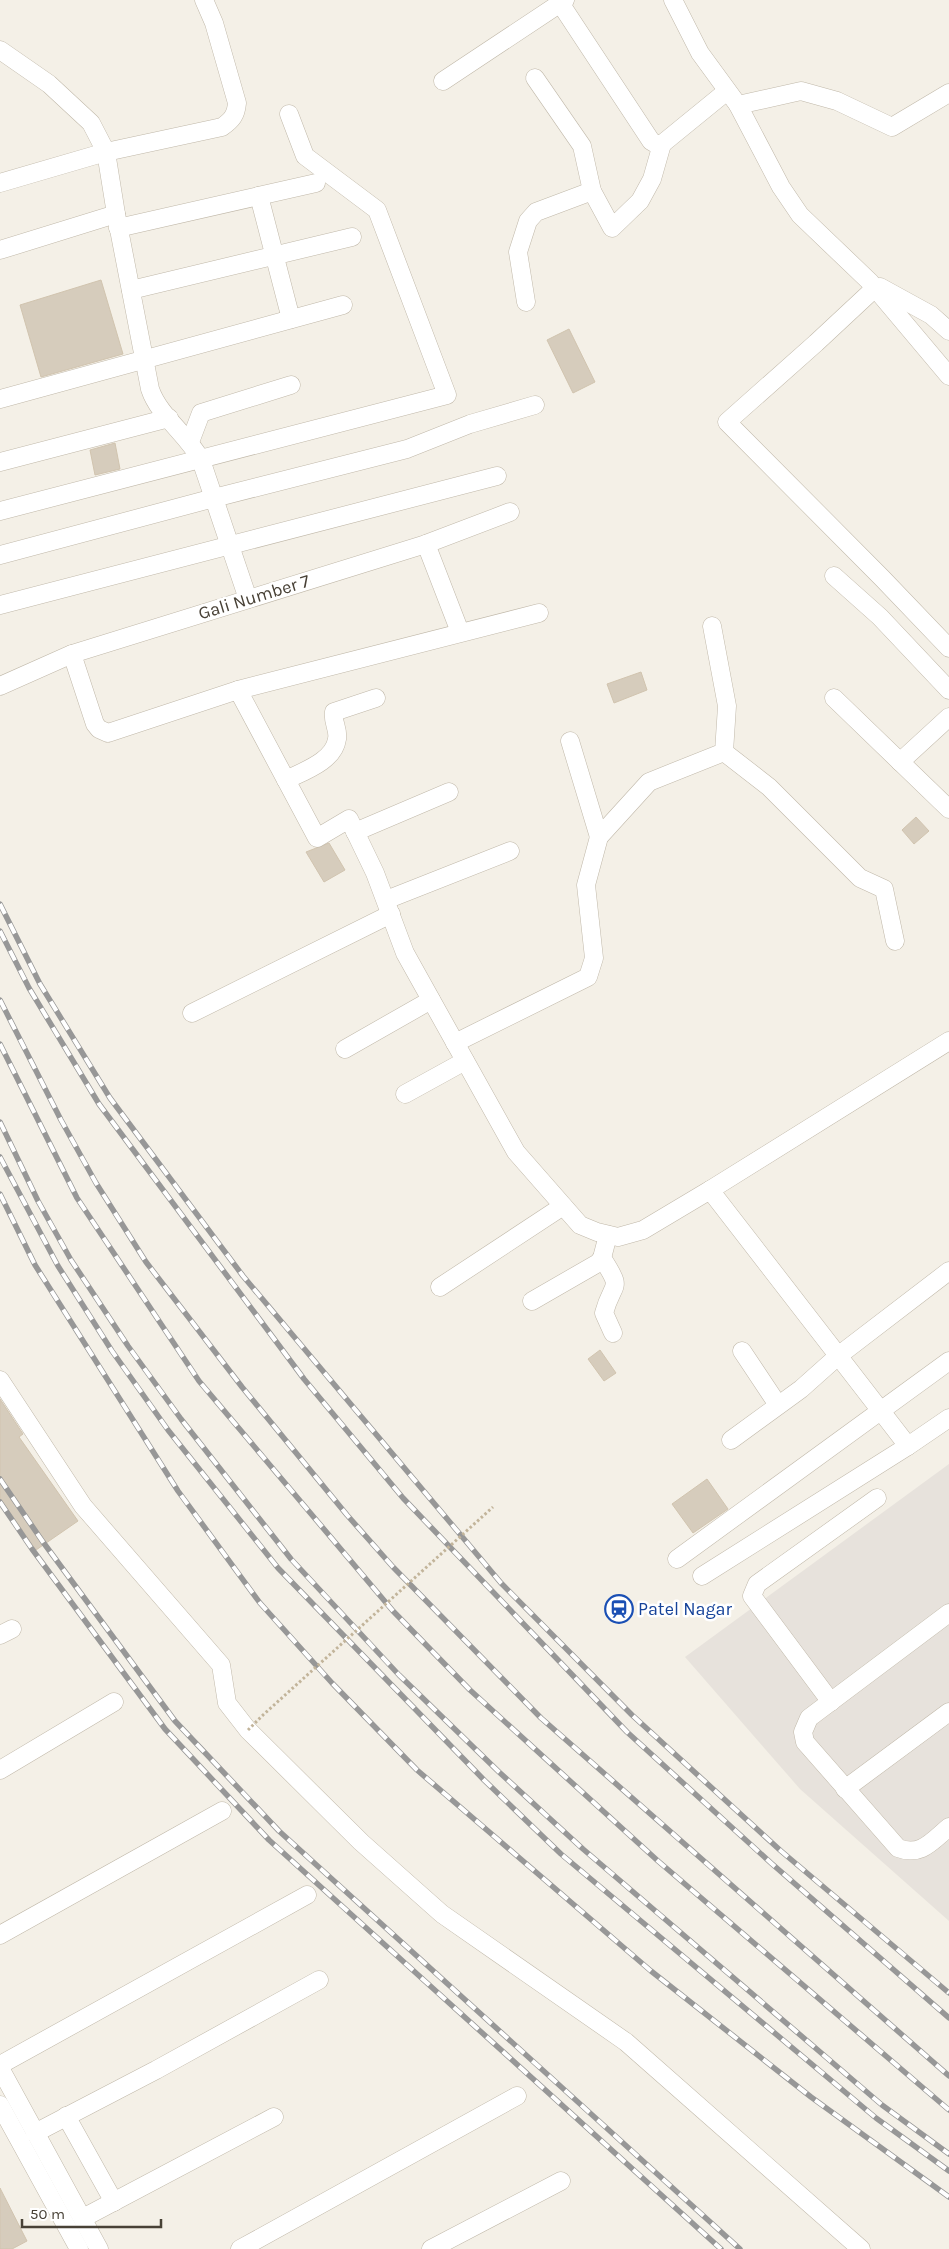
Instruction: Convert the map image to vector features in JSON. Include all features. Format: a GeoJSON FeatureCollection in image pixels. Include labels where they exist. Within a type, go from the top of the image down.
{"type":"FeatureCollection","features":[{"type":"Feature","properties":{"kind":"street"},"geometry":{"type":"LineString","coordinates":[[0,183],[106,152],[222,127],[232,121],[237,103],[214,23],[204,0]]}},
{"type":"Feature","properties":{"kind":"street"},"geometry":{"type":"LineString","coordinates":[[673,0],[700,53],[738,106],[781,187],[800,215],[873,285],[949,376]]}},
{"type":"Feature","properties":{"kind":"street"},"geometry":{"type":"LineString","coordinates":[[443,81],[562,1],[651,140],[656,144],[662,144]]}},
{"type":"Feature","properties":{"kind":"street"},"geometry":{"type":"LineString","coordinates":[[0,50],[49,84],[91,123],[106,152],[117,221],[152,397],[190,442],[201,460],[248,599]]}},
{"type":"Feature","properties":{"kind":"street"},"geometry":{"type":"LineString","coordinates":[[535,78],[582,146],[592,191],[612,228],[640,201],[652,179],[662,144],[727,91]]}},
{"type":"Feature","properties":{"kind":"street"},"geometry":{"type":"LineString","coordinates":[[738,106],[801,91],[837,101],[892,127],[949,93]]}},
{"type":"Feature","properties":{"kind":"street"},"geometry":{"type":"LineString","coordinates":[[0,511],[447,395],[377,210],[305,156],[289,114]]}},
{"type":"Feature","properties":{"kind":"street"},"geometry":{"type":"LineString","coordinates":[[0,250],[117,221],[260,196],[316,183]]}},
{"type":"Feature","properties":{"kind":"street"},"geometry":{"type":"LineString","coordinates":[[526,302],[518,252],[528,221],[536,212],[592,191]]}},
{"type":"Feature","properties":{"kind":"street"},"geometry":{"type":"LineString","coordinates":[[260,196],[291,319]]}},
{"type":"Feature","properties":{"kind":"street"},"geometry":{"type":"LineString","coordinates":[[131,290],[352,237]]}},
{"type":"Feature","properties":{"kind":"street"},"geometry":{"type":"LineString","coordinates":[[873,285],[931,315],[949,331]]}},
{"type":"Feature","properties":{"kind":"street"},"geometry":{"type":"LineString","coordinates":[[873,285],[816,344],[727,422],[949,648]]}},
{"type":"Feature","properties":{"kind":"street"},"geometry":{"type":"LineString","coordinates":[[0,399],[343,305]]}},
{"type":"Feature","properties":{"kind":"street"},"geometry":{"type":"LineString","coordinates":[[190,442],[201,413],[291,385]]}},
{"type":"Feature","properties":{"kind":"street"},"geometry":{"type":"LineString","coordinates":[[0,555],[407,449],[470,424],[535,406]]}},
{"type":"Feature","properties":{"kind":"street"},"geometry":{"type":"LineString","coordinates":[[0,462],[169,418]]}},
{"type":"Feature","properties":{"kind":"street"},"geometry":{"type":"LineString","coordinates":[[0,604],[497,476]]}},
{"type":"Feature","properties":{"kind":"street","name":"Gali Number 7"},"geometry":{"type":"LineString","coordinates":[[0,686],[72,654],[426,544],[510,512]]}},
{"type":"Feature","properties":{"kind":"street"},"geometry":{"type":"LineString","coordinates":[[426,544],[460,632]]}},
{"type":"Feature","properties":{"kind":"street"},"geometry":{"type":"LineString","coordinates":[[834,576],[880,618],[949,690]]}},
{"type":"Feature","properties":{"kind":"street"},"geometry":{"type":"LineString","coordinates":[[72,654],[95,724],[103,732],[108,733],[238,690],[539,613]]}},
{"type":"Feature","properties":{"kind":"street"},"geometry":{"type":"LineString","coordinates":[[712,626],[727,706],[724,752]]}},
{"type":"Feature","properties":{"kind":"street"},"geometry":{"type":"LineString","coordinates":[[238,690],[317,838],[349,818],[375,874],[405,953],[516,1152],[580,1225],[618,1237],[643,1230],[949,1041]]}},
{"type":"Feature","properties":{"kind":"street"},"geometry":{"type":"LineString","coordinates":[[286,780],[330,755],[338,738],[333,717],[334,712],[376,698]]}},
{"type":"Feature","properties":{"kind":"street"},"geometry":{"type":"LineString","coordinates":[[834,698],[949,809]]}},
{"type":"Feature","properties":{"kind":"street"},"geometry":{"type":"LineString","coordinates":[[900,762],[949,717]]}},
{"type":"Feature","properties":{"kind":"street"},"geometry":{"type":"LineString","coordinates":[[570,741],[599,837]]}},
{"type":"Feature","properties":{"kind":"street"},"geometry":{"type":"LineString","coordinates":[[456,1043],[588,976],[594,958],[586,885],[599,837],[649,782],[724,752]]}},
{"type":"Feature","properties":{"kind":"street"},"geometry":{"type":"LineString","coordinates":[[724,752],[769,788],[860,878],[884,889],[895,941]]}},
{"type":"Feature","properties":{"kind":"street"},"geometry":{"type":"LineString","coordinates":[[355,832],[449,792]]}},
{"type":"Feature","properties":{"kind":"street"},"geometry":{"type":"LineString","coordinates":[[192,1013],[388,907],[510,851]]}},
{"type":"Feature","properties":{"kind":"street"},"geometry":{"type":"LineString","coordinates":[[344,1049],[431,1000]]}},
{"type":"Feature","properties":{"kind":"street"},"geometry":{"type":"LineString","coordinates":[[405,1094],[465,1060]]}},
{"type":"Feature","properties":{"kind":"street"},"geometry":{"type":"LineString","coordinates":[[710,1190],[908,1446]]}},
{"type":"Feature","properties":{"kind":"street"},"geometry":{"type":"LineString","coordinates":[[440,1287],[563,1206]]}},
{"type":"Feature","properties":{"kind":"street"},"geometry":{"type":"LineString","coordinates":[[532,1301],[602,1258],[608,1235]]}},
{"type":"Feature","properties":{"kind":"street"},"geometry":{"type":"LineString","coordinates":[[602,1258],[616,1279],[616,1285],[604,1313],[613,1333]]}},
{"type":"Feature","properties":{"kind":"street"},"geometry":{"type":"LineString","coordinates":[[730,1440],[801,1389],[838,1356],[949,1271]]}},
{"type":"Feature","properties":{"kind":"street"},"geometry":{"type":"LineString","coordinates":[[742,1351],[778,1405]]}},
{"type":"Feature","properties":{"kind":"street"},"geometry":{"type":"LineString","coordinates":[[678,1559],[949,1361]]}},
{"type":"Feature","properties":{"kind":"street"},"geometry":{"type":"LineString","coordinates":[[0,1380],[83,1506],[221,1665],[227,1703],[248,1730],[361,1842],[442,1914],[626,2042],[861,2249]]}},
{"type":"Feature","properties":{"kind":"street"},"geometry":{"type":"LineString","coordinates":[[702,1576],[949,1418]]}},
{"type":"Feature","properties":{"kind":"street"},"geometry":{"type":"LineString","coordinates":[[831,1702],[752,1596],[757,1584],[877,1498]]}},
{"type":"Feature","properties":{"kind":"street"},"geometry":{"type":"LineString","coordinates":[[949,1612],[809,1718],[803,1732],[805,1742],[898,1848],[907,1851],[921,1850],[949,1827]]}},
{"type":"Feature","properties":{"kind":"street"},"geometry":{"type":"LineString","coordinates":[[0,1770],[114,1702]]}},
{"type":"Feature","properties":{"kind":"street"},"geometry":{"type":"LineString","coordinates":[[845,1789],[949,1712]]}},
{"type":"Feature","properties":{"kind":"street"},"geometry":{"type":"LineString","coordinates":[[0,1935],[222,1811]]}},
{"type":"Feature","properties":{"kind":"street"},"geometry":{"type":"LineString","coordinates":[[99,2249],[0,2066],[307,1895]]}},
{"type":"Feature","properties":{"kind":"street"},"geometry":{"type":"LineString","coordinates":[[35,2133],[156,2070],[319,1980]]}},
{"type":"Feature","properties":{"kind":"street"},"geometry":{"type":"LineString","coordinates":[[240,2249],[517,2096]]}},
{"type":"Feature","properties":{"kind":"street"},"geometry":{"type":"LineString","coordinates":[[0,2105],[79,2249]]}},
{"type":"Feature","properties":{"kind":"street"},"geometry":{"type":"LineString","coordinates":[[66,2116],[114,2202]]}},
{"type":"Feature","properties":{"kind":"street"},"geometry":{"type":"LineString","coordinates":[[82,2218],[274,2117]]}},
{"type":"Feature","properties":{"kind":"street"},"geometry":{"type":"LineString","coordinates":[[431,2249],[561,2181]]}},
{"type":"Feature","properties":{"kind":"path"},"geometry":{"type":"LineString","coordinates":[[248,1730],[263,1714],[493,1506]]}},
{"type":"Feature","properties":{"kind":"shaded area"},"geometry":{"type":"Polygon","coordinates":[[[949,1464],[949,1921],[800,1789],[685,1657],[949,1464]]]}},
{"type":"Feature","properties":{"kind":"building"},"geometry":{"type":"Polygon","coordinates":[[[101,280],[123,354],[41,377],[20,305],[101,280]]]}},
{"type":"Feature","properties":{"kind":"building"},"geometry":{"type":"Polygon","coordinates":[[[569,329],[595,382],[573,393],[547,340],[569,329]]]}},
{"type":"Feature","properties":{"kind":"building"},"geometry":{"type":"Polygon","coordinates":[[[115,443],[120,469],[95,475],[90,450],[115,443]]]}},
{"type":"Feature","properties":{"kind":"building"},"geometry":{"type":"Polygon","coordinates":[[[641,672],[647,690],[614,703],[607,684],[641,672]]]}},
{"type":"Feature","properties":{"kind":"building"},"geometry":{"type":"Polygon","coordinates":[[[916,817],[929,831],[914,844],[902,830],[916,817]]]}},
{"type":"Feature","properties":{"kind":"building"},"geometry":{"type":"Polygon","coordinates":[[[329,843],[345,870],[324,882],[306,852],[329,843]]]}},
{"type":"Feature","properties":{"kind":"building"},"geometry":{"type":"Polygon","coordinates":[[[600,1350],[616,1373],[604,1381],[588,1359],[600,1350]]]}},
{"type":"Feature","properties":{"kind":"building"},"geometry":{"type":"Polygon","coordinates":[[[0,1399],[23,1434],[19,1437],[78,1521],[36,1550],[0,1498],[0,1399]]]}},
{"type":"Feature","properties":{"kind":"building"},"geometry":{"type":"Polygon","coordinates":[[[707,1479],[728,1509],[693,1533],[672,1504],[707,1479]]]}},
{"type":"Feature","properties":{"kind":"building"},"geometry":{"type":"Polygon","coordinates":[[[0,2188],[27,2241],[12,2249],[0,2249],[0,2188]]]}},
{"type":"Feature","properties":{"kind":"railway"},"geometry":{"type":"LineString","coordinates":[[0,904],[40,984],[110,1098],[243,1276],[501,1583],[632,1715],[781,1851],[949,1993]]}},
{"type":"Feature","properties":{"kind":"railway"},"geometry":{"type":"LineString","coordinates":[[0,931],[29,988],[99,1104],[304,1379],[403,1498],[627,1732],[771,1863],[949,2018]]}},
{"type":"Feature","properties":{"kind":"railway"},"geometry":{"type":"LineString","coordinates":[[0,1000],[61,1120],[96,1183],[146,1262],[242,1387],[347,1515],[393,1567],[541,1718],[949,2076]]}},
{"type":"Feature","properties":{"kind":"railway"},"geometry":{"type":"LineString","coordinates":[[0,1044],[77,1198],[199,1381],[393,1611],[470,1690],[658,1861],[949,2110]]}},
{"type":"Feature","properties":{"kind":"railway"},"geometry":{"type":"LineString","coordinates":[[0,1122],[38,1201],[71,1260],[128,1346],[181,1419],[291,1559],[399,1675],[499,1772],[583,1849],[882,2105],[949,2154]]}},
{"type":"Feature","properties":{"kind":"railway"},"geometry":{"type":"LineString","coordinates":[[0,1157],[58,1266],[112,1351],[168,1430],[278,1568],[484,1780],[561,1854],[876,2118],[949,2171]]}},
{"type":"Feature","properties":{"kind":"railway"},"geometry":{"type":"LineString","coordinates":[[0,1194],[35,1265],[178,1491],[260,1603],[332,1683],[417,1770],[651,1971],[811,2097],[949,2197]]}},
{"type":"Feature","properties":{"kind":"railway"},"geometry":{"type":"LineString","coordinates":[[0,1479],[43,1542],[175,1721],[279,1831],[740,2249]]}},
{"type":"Feature","properties":{"kind":"railway"},"geometry":{"type":"LineString","coordinates":[[0,1502],[32,1549],[165,1729],[269,1840],[721,2249]]}},
{"type":"Feature","properties":{"kind":"place","name":"Patel Nagar"},"geometry":{"type":"Point","coordinates":[619,1609]}}]}
